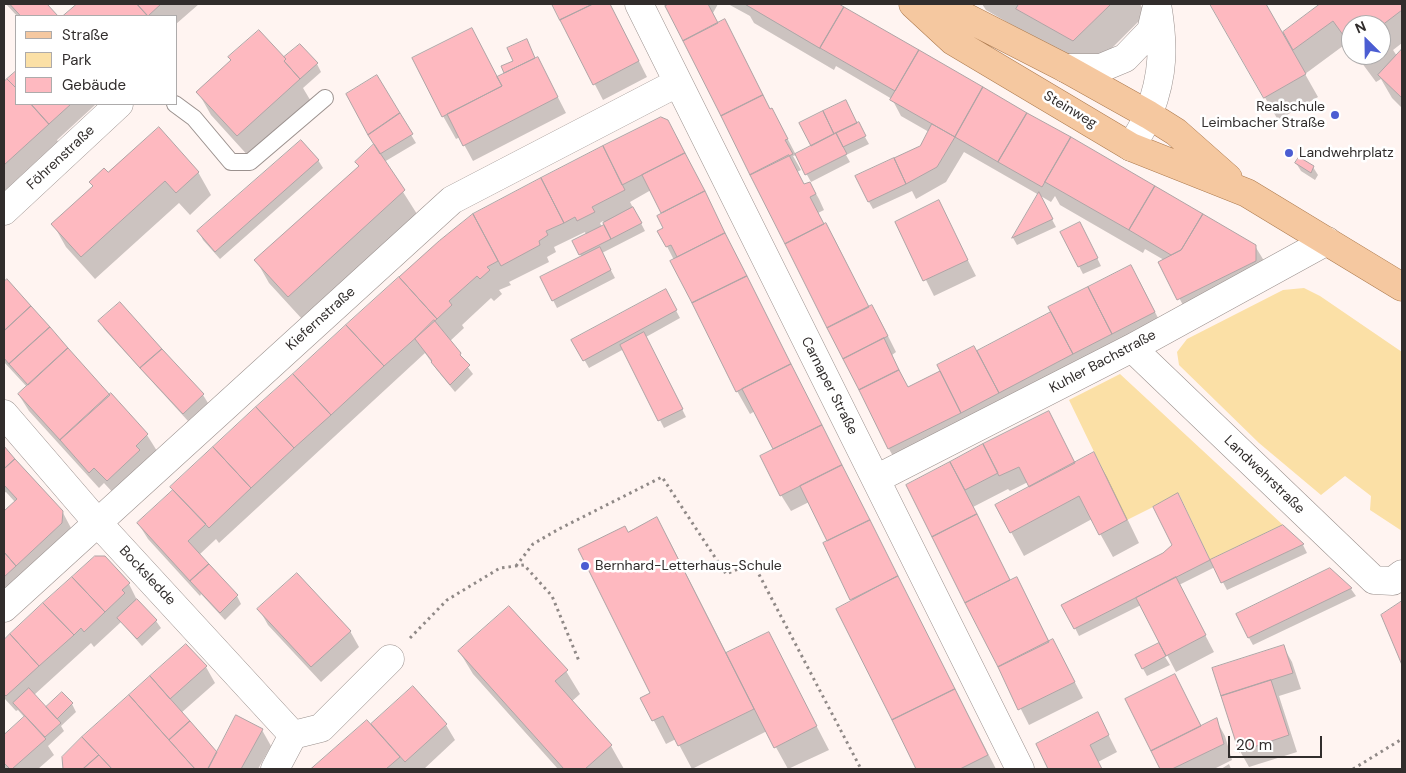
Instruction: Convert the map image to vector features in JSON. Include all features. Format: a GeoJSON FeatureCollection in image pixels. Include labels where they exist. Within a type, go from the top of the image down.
{"type":"FeatureCollection","features":[{"type":"Feature","properties":{"kind":"main road","name":"Steinweg"},"geometry":{"type":"LineString","coordinates":[[913,4],[953,42],[1131,147],[1242,190]]}},
{"type":"Feature","properties":{"kind":"main road","name":"Steinweg"},"geometry":{"type":"LineString","coordinates":[[940,4],[1065,68],[1149,115],[1176,132],[1242,190],[1402,287]]}},
{"type":"Feature","properties":{"kind":"street","name":"Carnaper Straße"},"geometry":{"type":"LineString","coordinates":[[639,4],[1020,769]]}},
{"type":"Feature","properties":{"kind":"street"},"geometry":{"type":"LineString","coordinates":[[1131,147],[1149,115],[1162,70],[1162,40],[1157,4]]}},
{"type":"Feature","properties":{"kind":"street"},"geometry":{"type":"LineString","coordinates":[[1065,68],[1101,68],[1125,58],[1151,31],[1157,4]]}},
{"type":"Feature","properties":{"kind":"street","name":"Kiefernstraße"},"geometry":{"type":"LineString","coordinates":[[4,608],[452,200],[677,83]]}},
{"type":"Feature","properties":{"kind":"street","name":"Föhrenstraße"},"geometry":{"type":"LineString","coordinates":[[4,212],[118,105]]}},
{"type":"Feature","properties":{"kind":"street","name":"Kuhler Bachstraße"},"geometry":{"type":"LineString","coordinates":[[876,479],[1132,348],[1327,242]]}},
{"type":"Feature","properties":{"kind":"street","name":"Landwehrstraße"},"geometry":{"type":"LineString","coordinates":[[1132,348],[1374,580],[1393,580],[1402,574]]}},
{"type":"Feature","properties":{"kind":"street","name":"Bocksledde"},"geometry":{"type":"LineString","coordinates":[[4,414],[97,522],[293,735]]}},
{"type":"Feature","properties":{"kind":"street"},"geometry":{"type":"LineString","coordinates":[[275,769],[293,735],[321,728],[390,658]]}},
{"type":"Feature","properties":{"kind":"lane"},"geometry":{"type":"LineString","coordinates":[[176,105],[194,118],[231,162],[250,162],[325,98]]}},
{"type":"Feature","properties":{"kind":"path"},"geometry":{"type":"LineString","coordinates":[[516,566],[533,544],[662,477],[726,574],[752,563],[861,769]]}},
{"type":"Feature","properties":{"kind":"path"},"geometry":{"type":"LineString","coordinates":[[390,658],[447,600],[500,568],[524,565],[552,596],[579,661]]}},
{"type":"Feature","properties":{"kind":"path"},"geometry":{"type":"LineString","coordinates":[[1352,769],[1402,739]]}},
{"type":"Feature","properties":{"kind":"green space"},"geometry":{"type":"Polygon","coordinates":[[[1304,288],[1320,296],[1402,352],[1402,531],[1370,510],[1371,496],[1345,476],[1321,495],[1259,443],[1179,365],[1177,352],[1187,339],[1283,290],[1304,288]]]}},
{"type":"Feature","properties":{"kind":"green space"},"geometry":{"type":"Polygon","coordinates":[[[1120,374],[1283,525],[1210,560],[1179,494],[1127,520],[1069,400],[1120,374]]]}},
{"type":"Feature","properties":{"kind":"building"},"geometry":{"type":"Polygon","coordinates":[[[10,4],[47,4],[57,15],[20,15],[10,4]]]}},
{"type":"Feature","properties":{"kind":"building"},"geometry":{"type":"Polygon","coordinates":[[[77,4],[137,4],[147,15],[64,15],[77,4]]]}},
{"type":"Feature","properties":{"kind":"building"},"geometry":{"type":"Polygon","coordinates":[[[137,4],[161,4],[149,15],[137,4]]]}},
{"type":"Feature","properties":{"kind":"building"},"geometry":{"type":"Polygon","coordinates":[[[552,4],[593,4],[560,20],[552,4]]]}},
{"type":"Feature","properties":{"kind":"building"},"geometry":{"type":"Polygon","coordinates":[[[593,4],[610,4],[639,61],[593,85],[560,20],[593,4]]]}},
{"type":"Feature","properties":{"kind":"building"},"geometry":{"type":"Polygon","coordinates":[[[669,4],[708,4],[718,23],[683,41],[665,6],[669,4]]]}},
{"type":"Feature","properties":{"kind":"building"},"geometry":{"type":"Polygon","coordinates":[[[745,4],[839,4],[844,7],[820,48],[745,4]]]}},
{"type":"Feature","properties":{"kind":"building"},"geometry":{"type":"Polygon","coordinates":[[[1019,4],[1111,4],[1073,41],[1016,9],[1019,4]]]}},
{"type":"Feature","properties":{"kind":"building"},"geometry":{"type":"Polygon","coordinates":[[[1210,4],[1266,4],[1306,74],[1264,98],[1210,4]]]}},
{"type":"Feature","properties":{"kind":"building"},"geometry":{"type":"Polygon","coordinates":[[[1320,4],[1402,4],[1402,10],[1391,18],[1391,15],[1341,15],[1341,32],[1333,21],[1293,50],[1283,32],[1320,4]]]}},
{"type":"Feature","properties":{"kind":"building"},"geometry":{"type":"Polygon","coordinates":[[[844,7],[919,50],[895,91],[820,48],[844,7]]]}},
{"type":"Feature","properties":{"kind":"building"},"geometry":{"type":"Polygon","coordinates":[[[725,19],[763,95],[721,116],[683,41],[725,19]]]}},
{"type":"Feature","properties":{"kind":"building"},"geometry":{"type":"Polygon","coordinates":[[[472,28],[502,86],[442,117],[412,58],[472,28]]]}},
{"type":"Feature","properties":{"kind":"building"},"geometry":{"type":"Polygon","coordinates":[[[259,30],[286,59],[284,61],[300,79],[237,136],[196,92],[231,60],[228,57],[259,30]]]}},
{"type":"Feature","properties":{"kind":"building"},"geometry":{"type":"Polygon","coordinates":[[[527,39],[535,58],[504,73],[501,66],[513,61],[507,48],[527,39]]]}},
{"type":"Feature","properties":{"kind":"building"},"geometry":{"type":"Polygon","coordinates":[[[300,44],[318,63],[300,79],[284,61],[286,59],[284,57],[300,44]]]}},
{"type":"Feature","properties":{"kind":"building"},"geometry":{"type":"Polygon","coordinates":[[[1402,49],[1402,98],[1378,75],[1387,65],[1391,65],[1391,61],[1402,49]]]}},
{"type":"Feature","properties":{"kind":"building"},"geometry":{"type":"Polygon","coordinates":[[[919,50],[983,87],[955,137],[890,100],[919,50]]]}},
{"type":"Feature","properties":{"kind":"building"},"geometry":{"type":"Polygon","coordinates":[[[538,57],[558,97],[463,146],[447,114],[502,86],[497,77],[538,57]]]}},
{"type":"Feature","properties":{"kind":"building"},"geometry":{"type":"Polygon","coordinates":[[[15,72],[15,87],[7,79],[15,72]]]}},
{"type":"Feature","properties":{"kind":"building"},"geometry":{"type":"Polygon","coordinates":[[[377,75],[400,113],[368,135],[346,94],[377,75]]]}},
{"type":"Feature","properties":{"kind":"building"},"geometry":{"type":"Polygon","coordinates":[[[7,79],[15,87],[15,105],[32,105],[49,124],[4,165],[4,82],[7,79]]]}},
{"type":"Feature","properties":{"kind":"building"},"geometry":{"type":"Polygon","coordinates":[[[983,87],[1027,113],[998,162],[955,137],[983,87]]]}},
{"type":"Feature","properties":{"kind":"building"},"geometry":{"type":"Polygon","coordinates":[[[763,95],[788,139],[785,140],[793,154],[750,175],[721,116],[763,95]]]}},
{"type":"Feature","properties":{"kind":"building"},"geometry":{"type":"Polygon","coordinates":[[[846,100],[857,123],[834,134],[823,111],[846,100]]]}},
{"type":"Feature","properties":{"kind":"building"},"geometry":{"type":"Polygon","coordinates":[[[32,105],[70,105],[49,124],[32,105]]]}},
{"type":"Feature","properties":{"kind":"building"},"geometry":{"type":"Polygon","coordinates":[[[823,111],[834,134],[811,146],[799,123],[823,111]]]}},
{"type":"Feature","properties":{"kind":"building"},"geometry":{"type":"Polygon","coordinates":[[[400,113],[413,134],[380,154],[368,135],[400,113]]]}},
{"type":"Feature","properties":{"kind":"building"},"geometry":{"type":"Polygon","coordinates":[[[1027,113],[1071,137],[1042,187],[998,162],[1027,113]]]}},
{"type":"Feature","properties":{"kind":"building"},"geometry":{"type":"Polygon","coordinates":[[[661,117],[668,120],[685,153],[622,185],[603,146],[661,117]]]}},
{"type":"Feature","properties":{"kind":"building"},"geometry":{"type":"Polygon","coordinates":[[[859,122],[866,136],[843,147],[836,133],[859,122]]]}},
{"type":"Feature","properties":{"kind":"building"},"geometry":{"type":"Polygon","coordinates":[[[932,124],[955,137],[937,167],[906,184],[894,158],[920,146],[932,124]]]}},
{"type":"Feature","properties":{"kind":"building"},"geometry":{"type":"Polygon","coordinates":[[[159,127],[199,172],[176,193],[165,181],[81,257],[51,224],[93,186],[89,182],[104,168],[108,172],[159,127]]]}},
{"type":"Feature","properties":{"kind":"building"},"geometry":{"type":"Polygon","coordinates":[[[836,133],[847,154],[805,175],[795,154],[836,133]]]}},
{"type":"Feature","properties":{"kind":"building"},"geometry":{"type":"Polygon","coordinates":[[[1071,137],[1155,186],[1129,230],[1045,182],[1071,137]]]}},
{"type":"Feature","properties":{"kind":"building"},"geometry":{"type":"Polygon","coordinates":[[[301,140],[319,160],[215,252],[197,231],[301,140]]]}},
{"type":"Feature","properties":{"kind":"building"},"geometry":{"type":"Polygon","coordinates":[[[374,144],[405,190],[288,297],[254,260],[359,166],[355,162],[374,144]]]}},
{"type":"Feature","properties":{"kind":"building"},"geometry":{"type":"Polygon","coordinates":[[[603,146],[625,190],[592,207],[595,212],[577,221],[575,217],[564,223],[541,178],[603,146]]]}},
{"type":"Feature","properties":{"kind":"building"},"geometry":{"type":"Polygon","coordinates":[[[685,153],[705,191],[661,213],[642,175],[685,153]]]}},
{"type":"Feature","properties":{"kind":"building"},"geometry":{"type":"Polygon","coordinates":[[[789,155],[804,184],[810,182],[816,194],[810,197],[824,224],[785,244],[750,175],[789,155]]]}},
{"type":"Feature","properties":{"kind":"building"},"geometry":{"type":"Polygon","coordinates":[[[1299,157],[1314,166],[1311,173],[1295,163],[1299,157]]]}},
{"type":"Feature","properties":{"kind":"building"},"geometry":{"type":"Polygon","coordinates":[[[894,158],[906,184],[868,202],[855,176],[894,158]]]}},
{"type":"Feature","properties":{"kind":"building"},"geometry":{"type":"Polygon","coordinates":[[[541,178],[564,223],[546,231],[548,235],[539,241],[540,245],[501,266],[473,214],[541,178]]]}},
{"type":"Feature","properties":{"kind":"building"},"geometry":{"type":"Polygon","coordinates":[[[1155,186],[1203,214],[1181,250],[1171,255],[1129,230],[1155,186]]]}},
{"type":"Feature","properties":{"kind":"building"},"geometry":{"type":"Polygon","coordinates":[[[705,191],[725,233],[677,257],[671,245],[666,247],[657,231],[663,228],[657,216],[705,191]]]}},
{"type":"Feature","properties":{"kind":"building"},"geometry":{"type":"Polygon","coordinates":[[[1039,192],[1053,219],[1012,238],[1039,192]]]}},
{"type":"Feature","properties":{"kind":"building"},"geometry":{"type":"Polygon","coordinates":[[[939,200],[968,260],[923,281],[895,222],[939,200]]]}},
{"type":"Feature","properties":{"kind":"building"},"geometry":{"type":"Polygon","coordinates":[[[633,207],[642,223],[611,239],[603,223],[633,207]]]}},
{"type":"Feature","properties":{"kind":"building"},"geometry":{"type":"Polygon","coordinates":[[[473,214],[498,261],[487,267],[490,270],[480,279],[477,276],[449,301],[452,305],[437,319],[399,277],[473,214]]]}},
{"type":"Feature","properties":{"kind":"building"},"geometry":{"type":"Polygon","coordinates":[[[1203,214],[1256,245],[1256,261],[1177,300],[1158,262],[1181,250],[1203,214]]]}},
{"type":"Feature","properties":{"kind":"building"},"geometry":{"type":"Polygon","coordinates":[[[1080,222],[1098,258],[1078,267],[1060,232],[1080,222]]]}},
{"type":"Feature","properties":{"kind":"building"},"geometry":{"type":"Polygon","coordinates":[[[826,223],[869,307],[827,328],[785,244],[826,223]]]}},
{"type":"Feature","properties":{"kind":"building"},"geometry":{"type":"Polygon","coordinates":[[[604,225],[611,239],[579,255],[572,241],[604,225]]]}},
{"type":"Feature","properties":{"kind":"building"},"geometry":{"type":"Polygon","coordinates":[[[725,233],[747,276],[692,303],[670,261],[725,233]]]}},
{"type":"Feature","properties":{"kind":"building"},"geometry":{"type":"Polygon","coordinates":[[[600,247],[611,270],[552,301],[540,277],[600,247]]]}},
{"type":"Feature","properties":{"kind":"building"},"geometry":{"type":"Polygon","coordinates":[[[1131,265],[1155,312],[1112,334],[1088,287],[1131,265]]]}},
{"type":"Feature","properties":{"kind":"building"},"geometry":{"type":"Polygon","coordinates":[[[747,276],[791,364],[736,392],[692,303],[747,276]]]}},
{"type":"Feature","properties":{"kind":"building"},"geometry":{"type":"Polygon","coordinates":[[[399,277],[437,319],[384,366],[346,325],[399,277]]]}},
{"type":"Feature","properties":{"kind":"building"},"geometry":{"type":"Polygon","coordinates":[[[7,279],[31,306],[4,331],[4,282],[7,279]]]}},
{"type":"Feature","properties":{"kind":"building"},"geometry":{"type":"Polygon","coordinates":[[[1088,287],[1112,334],[1073,354],[1048,307],[1088,287]]]}},
{"type":"Feature","properties":{"kind":"building"},"geometry":{"type":"Polygon","coordinates":[[[666,289],[677,310],[583,361],[571,340],[666,289]]]}},
{"type":"Feature","properties":{"kind":"building"},"geometry":{"type":"Polygon","coordinates":[[[120,302],[162,349],[140,368],[98,321],[120,302]]]}},
{"type":"Feature","properties":{"kind":"building"},"geometry":{"type":"Polygon","coordinates":[[[872,305],[888,336],[843,359],[827,328],[872,305]]]}},
{"type":"Feature","properties":{"kind":"building"},"geometry":{"type":"Polygon","coordinates":[[[31,306],[50,327],[9,364],[4,358],[4,331],[31,306]]]}},
{"type":"Feature","properties":{"kind":"building"},"geometry":{"type":"Polygon","coordinates":[[[1051,312],[1073,354],[999,393],[977,351],[1051,312]]]}},
{"type":"Feature","properties":{"kind":"building"},"geometry":{"type":"Polygon","coordinates":[[[434,320],[461,353],[460,355],[470,365],[450,385],[415,339],[434,320]]]}},
{"type":"Feature","properties":{"kind":"building"},"geometry":{"type":"Polygon","coordinates":[[[346,325],[384,366],[331,415],[293,374],[346,325]]]}},
{"type":"Feature","properties":{"kind":"building"},"geometry":{"type":"Polygon","coordinates":[[[50,327],[68,348],[28,385],[9,364],[50,327]]]}},
{"type":"Feature","properties":{"kind":"building"},"geometry":{"type":"Polygon","coordinates":[[[644,332],[683,409],[658,421],[620,345],[644,332]]]}},
{"type":"Feature","properties":{"kind":"building"},"geometry":{"type":"Polygon","coordinates":[[[884,338],[899,370],[859,390],[843,359],[884,338]]]}},
{"type":"Feature","properties":{"kind":"building"},"geometry":{"type":"Polygon","coordinates":[[[974,346],[999,393],[961,413],[937,365],[974,346]]]}},
{"type":"Feature","properties":{"kind":"building"},"geometry":{"type":"Polygon","coordinates":[[[68,348],[110,395],[60,440],[18,394],[68,348]]]}},
{"type":"Feature","properties":{"kind":"building"},"geometry":{"type":"Polygon","coordinates":[[[162,349],[204,394],[183,414],[140,368],[162,349]]]}},
{"type":"Feature","properties":{"kind":"building"},"geometry":{"type":"Polygon","coordinates":[[[791,364],[822,425],[773,449],[742,389],[791,364]]]}},
{"type":"Feature","properties":{"kind":"building"},"geometry":{"type":"Polygon","coordinates":[[[899,370],[908,387],[940,371],[961,413],[888,449],[859,390],[899,370]]]}},
{"type":"Feature","properties":{"kind":"building"},"geometry":{"type":"Polygon","coordinates":[[[293,374],[331,415],[294,448],[256,407],[293,374]]]}},
{"type":"Feature","properties":{"kind":"building"},"geometry":{"type":"Polygon","coordinates":[[[111,393],[148,434],[136,446],[140,450],[107,481],[94,468],[89,473],[60,440],[111,393]]]}},
{"type":"Feature","properties":{"kind":"building"},"geometry":{"type":"Polygon","coordinates":[[[256,407],[294,448],[251,488],[213,447],[256,407]]]}},
{"type":"Feature","properties":{"kind":"building"},"geometry":{"type":"Polygon","coordinates":[[[1049,411],[1075,463],[1029,487],[1019,467],[999,476],[983,444],[1049,411]]]}},
{"type":"Feature","properties":{"kind":"building"},"geometry":{"type":"Polygon","coordinates":[[[822,425],[842,465],[780,496],[760,456],[822,425]]]}},
{"type":"Feature","properties":{"kind":"building"},"geometry":{"type":"Polygon","coordinates":[[[983,444],[998,473],[965,490],[950,462],[983,444]]]}},
{"type":"Feature","properties":{"kind":"building"},"geometry":{"type":"Polygon","coordinates":[[[4,446],[15,459],[4,469],[4,446]]]}},
{"type":"Feature","properties":{"kind":"building"},"geometry":{"type":"Polygon","coordinates":[[[213,447],[251,488],[209,528],[170,487],[213,447]]]}},
{"type":"Feature","properties":{"kind":"building"},"geometry":{"type":"Polygon","coordinates":[[[1094,452],[1127,520],[1099,535],[1079,496],[1010,533],[995,505],[1094,452]]]}},
{"type":"Feature","properties":{"kind":"building"},"geometry":{"type":"Polygon","coordinates":[[[15,459],[63,511],[62,523],[16,566],[4,552],[4,511],[17,499],[4,485],[4,469],[15,459]]]}},
{"type":"Feature","properties":{"kind":"building"},"geometry":{"type":"Polygon","coordinates":[[[950,462],[977,514],[932,537],[906,485],[950,462]]]}},
{"type":"Feature","properties":{"kind":"building"},"geometry":{"type":"Polygon","coordinates":[[[842,465],[870,520],[827,541],[800,486],[842,465]]]}},
{"type":"Feature","properties":{"kind":"building"},"geometry":{"type":"Polygon","coordinates":[[[173,490],[206,524],[188,541],[209,564],[190,581],[137,523],[173,490]]]}},
{"type":"Feature","properties":{"kind":"building"},"geometry":{"type":"Polygon","coordinates":[[[1178,493],[1210,560],[1074,629],[1061,605],[1163,553],[1172,545],[1153,507],[1178,493]]]}},
{"type":"Feature","properties":{"kind":"building"},"geometry":{"type":"Polygon","coordinates":[[[977,514],[1010,580],[965,603],[932,537],[977,514]]]}},
{"type":"Feature","properties":{"kind":"building"},"geometry":{"type":"Polygon","coordinates":[[[657,517],[754,709],[678,746],[663,716],[652,721],[640,698],[650,693],[578,549],[625,526],[628,532],[657,517]]]}},
{"type":"Feature","properties":{"kind":"building"},"geometry":{"type":"Polygon","coordinates":[[[870,520],[898,576],[850,600],[823,543],[870,520]]]}},
{"type":"Feature","properties":{"kind":"building"},"geometry":{"type":"Polygon","coordinates":[[[1283,525],[1304,544],[1221,583],[1210,560],[1283,525]]]}},
{"type":"Feature","properties":{"kind":"building"},"geometry":{"type":"Polygon","coordinates":[[[4,552],[16,566],[4,577],[4,552]]]}},
{"type":"Feature","properties":{"kind":"building"},"geometry":{"type":"Polygon","coordinates":[[[95,556],[105,556],[130,583],[122,590],[125,593],[105,612],[72,577],[95,556]]]}},
{"type":"Feature","properties":{"kind":"building"},"geometry":{"type":"Polygon","coordinates":[[[209,564],[238,595],[220,613],[190,581],[209,564]]]}},
{"type":"Feature","properties":{"kind":"building"},"geometry":{"type":"Polygon","coordinates":[[[1330,568],[1352,588],[1248,638],[1236,614],[1330,568]]]}},
{"type":"Feature","properties":{"kind":"building"},"geometry":{"type":"Polygon","coordinates":[[[297,573],[351,631],[311,667],[257,609],[297,573]]]}},
{"type":"Feature","properties":{"kind":"building"},"geometry":{"type":"Polygon","coordinates":[[[898,576],[955,689],[892,720],[836,609],[898,576]]]}},
{"type":"Feature","properties":{"kind":"building"},"geometry":{"type":"Polygon","coordinates":[[[72,577],[105,612],[84,632],[81,628],[74,635],[43,603],[72,577]]]}},
{"type":"Feature","properties":{"kind":"building"},"geometry":{"type":"Polygon","coordinates":[[[1017,577],[1049,642],[998,667],[965,603],[1017,577]]]}},
{"type":"Feature","properties":{"kind":"building"},"geometry":{"type":"Polygon","coordinates":[[[1176,577],[1206,635],[1166,656],[1136,598],[1176,577]]]}},
{"type":"Feature","properties":{"kind":"building"},"geometry":{"type":"Polygon","coordinates":[[[137,599],[157,620],[137,639],[117,618],[137,599]]]}},
{"type":"Feature","properties":{"kind":"building"},"geometry":{"type":"Polygon","coordinates":[[[1402,601],[1402,665],[1381,615],[1402,601]]]}},
{"type":"Feature","properties":{"kind":"building"},"geometry":{"type":"Polygon","coordinates":[[[43,603],[74,635],[39,666],[10,634],[43,603]]]}},
{"type":"Feature","properties":{"kind":"building"},"geometry":{"type":"Polygon","coordinates":[[[509,606],[568,670],[555,681],[612,745],[585,769],[564,769],[458,651],[509,606]]]}},
{"type":"Feature","properties":{"kind":"building"},"geometry":{"type":"Polygon","coordinates":[[[769,632],[817,726],[774,748],[726,653],[769,632]]]}},
{"type":"Feature","properties":{"kind":"building"},"geometry":{"type":"Polygon","coordinates":[[[10,634],[39,666],[6,696],[4,694],[4,640],[10,634]]]}},
{"type":"Feature","properties":{"kind":"building"},"geometry":{"type":"Polygon","coordinates":[[[1053,639],[1075,682],[1018,710],[998,667],[1053,639]]]}},
{"type":"Feature","properties":{"kind":"building"},"geometry":{"type":"Polygon","coordinates":[[[1159,643],[1166,656],[1142,669],[1135,655],[1159,643]]]}},
{"type":"Feature","properties":{"kind":"building"},"geometry":{"type":"Polygon","coordinates":[[[186,644],[207,666],[170,699],[150,676],[186,644]]]}},
{"type":"Feature","properties":{"kind":"building"},"geometry":{"type":"Polygon","coordinates":[[[1284,645],[1293,673],[1221,696],[1212,668],[1284,645]]]}},
{"type":"Feature","properties":{"kind":"building"},"geometry":{"type":"Polygon","coordinates":[[[1175,674],[1201,726],[1151,751],[1125,699],[1175,674]]]}},
{"type":"Feature","properties":{"kind":"building"},"geometry":{"type":"Polygon","coordinates":[[[150,676],[190,721],[169,740],[129,695],[150,676]]]}},
{"type":"Feature","properties":{"kind":"building"},"geometry":{"type":"Polygon","coordinates":[[[1271,680],[1289,735],[1239,752],[1221,696],[1271,680]]]}},
{"type":"Feature","properties":{"kind":"building"},"geometry":{"type":"Polygon","coordinates":[[[413,686],[447,724],[405,762],[371,724],[413,686]]]}},
{"type":"Feature","properties":{"kind":"building"},"geometry":{"type":"Polygon","coordinates":[[[29,688],[61,723],[45,737],[13,703],[29,688]]]}},
{"type":"Feature","properties":{"kind":"building"},"geometry":{"type":"Polygon","coordinates":[[[955,689],[988,755],[960,769],[916,769],[892,720],[955,689]]]}},
{"type":"Feature","properties":{"kind":"building"},"geometry":{"type":"Polygon","coordinates":[[[62,692],[73,703],[57,719],[46,707],[62,692]]]}},
{"type":"Feature","properties":{"kind":"building"},"geometry":{"type":"Polygon","coordinates":[[[129,695],[195,769],[112,769],[82,737],[129,695]]]}},
{"type":"Feature","properties":{"kind":"building"},"geometry":{"type":"Polygon","coordinates":[[[1098,712],[1109,735],[1090,745],[1102,769],[1048,769],[1036,744],[1098,712]]]}},
{"type":"Feature","properties":{"kind":"building"},"geometry":{"type":"Polygon","coordinates":[[[236,715],[263,729],[241,769],[208,769],[236,715]]]}},
{"type":"Feature","properties":{"kind":"building"},"geometry":{"type":"Polygon","coordinates":[[[25,716],[46,739],[10,769],[4,763],[4,735],[25,716]]]}},
{"type":"Feature","properties":{"kind":"building"},"geometry":{"type":"Polygon","coordinates":[[[1217,718],[1224,744],[1172,769],[1160,769],[1151,751],[1217,718]]]}},
{"type":"Feature","properties":{"kind":"building"},"geometry":{"type":"Polygon","coordinates":[[[367,720],[400,757],[386,769],[311,769],[367,720]]]}},
{"type":"Feature","properties":{"kind":"building"},"geometry":{"type":"Polygon","coordinates":[[[190,721],[217,752],[208,769],[195,769],[169,740],[190,721]]]}},
{"type":"Feature","properties":{"kind":"building"},"geometry":{"type":"Polygon","coordinates":[[[82,737],[99,755],[83,769],[63,769],[62,757],[82,737]]]}},
{"type":"Feature","properties":{"kind":"building"},"geometry":{"type":"Polygon","coordinates":[[[99,755],[112,769],[83,769],[99,755]]]}},
{"type":"Feature","properties":{"kind":"place","name":"Realschule Leimbacher Straße"},"geometry":{"type":"Point","coordinates":[1335,115]}},
{"type":"Feature","properties":{"kind":"place","name":"Landwehrplatz"},"geometry":{"type":"Point","coordinates":[1289,153]}},
{"type":"Feature","properties":{"kind":"place","name":"Bernhard-Letterhaus-Schule"},"geometry":{"type":"Point","coordinates":[585,566]}}]}
